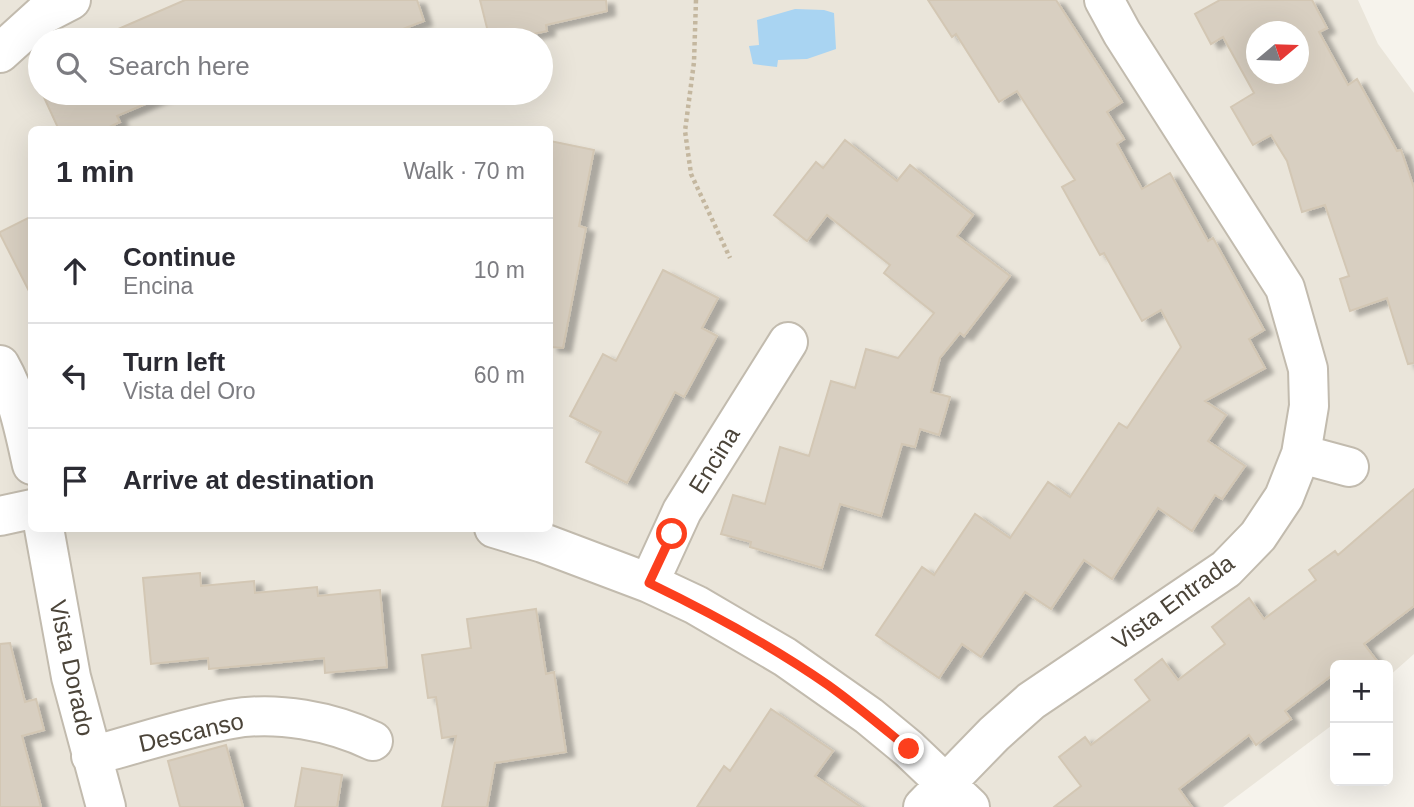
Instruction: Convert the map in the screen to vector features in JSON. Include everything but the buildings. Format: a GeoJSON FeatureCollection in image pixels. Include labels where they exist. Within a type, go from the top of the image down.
{"type":"FeatureCollection","features":[{"type":"Feature","properties":{"kind":"street"},"geometry":{"type":"LineString","coordinates":[[0,53],[42,15],[71,0]]}},
{"type":"Feature","properties":{"kind":"street","name":"Vista Entrada"},"geometry":{"type":"LineString","coordinates":[[947,799],[994,734],[1031,701],[1226,569],[1258,536],[1278,507],[1301,454],[1309,406],[1308,369],[1285,288],[1122,33],[1104,0]]}},
{"type":"Feature","properties":{"kind":"street","name":"Encina"},"geometry":{"type":"LineString","coordinates":[[649,583],[682,511],[788,342]]}},
{"type":"Feature","properties":{"kind":"street"},"geometry":{"type":"LineString","coordinates":[[0,365],[22,417],[28,446]]}},
{"type":"Feature","properties":{"kind":"street"},"geometry":{"type":"LineString","coordinates":[[1301,454],[1349,467]]}},
{"type":"Feature","properties":{"kind":"street"},"geometry":{"type":"LineString","coordinates":[[0,516],[28,510]]}},
{"type":"Feature","properties":{"kind":"street","name":"Vista Dorado"},"geometry":{"type":"LineString","coordinates":[[45,532],[71,677],[106,807]]}},
{"type":"Feature","properties":{"kind":"street"},"geometry":{"type":"LineString","coordinates":[[507,532],[649,583],[696,605],[785,657],[828,685],[909,749],[947,799]]}},
{"type":"Feature","properties":{"kind":"street","name":"Descanso"},"geometry":{"type":"LineString","coordinates":[[91,756],[245,718],[281,717],[321,723],[373,741]]}},
{"type":"Feature","properties":{"kind":"path"},"geometry":{"type":"LineString","coordinates":[[696,0],[694,62],[686,142],[691,174],[730,258]]}},
{"type":"Feature","properties":{"kind":"shaded area"},"geometry":{"type":"Polygon","coordinates":[[[0,0],[1358,0],[1378,44],[1414,93],[1414,654],[1393,673],[1393,660],[1330,660],[1330,727],[1223,807],[0,807],[0,0]]]}},
{"type":"Feature","properties":{"kind":"water"},"geometry":{"type":"Polygon","coordinates":[[[795,9],[834,13],[836,49],[807,59],[778,60],[777,67],[753,64],[749,46],[759,45],[757,20],[795,9]]]}},
{"type":"Feature","properties":{"kind":"route"},"geometry":{"type":"LineString","coordinates":[[672,534],[649,583],[696,605],[785,657],[828,685],[909,749]]}}]}
